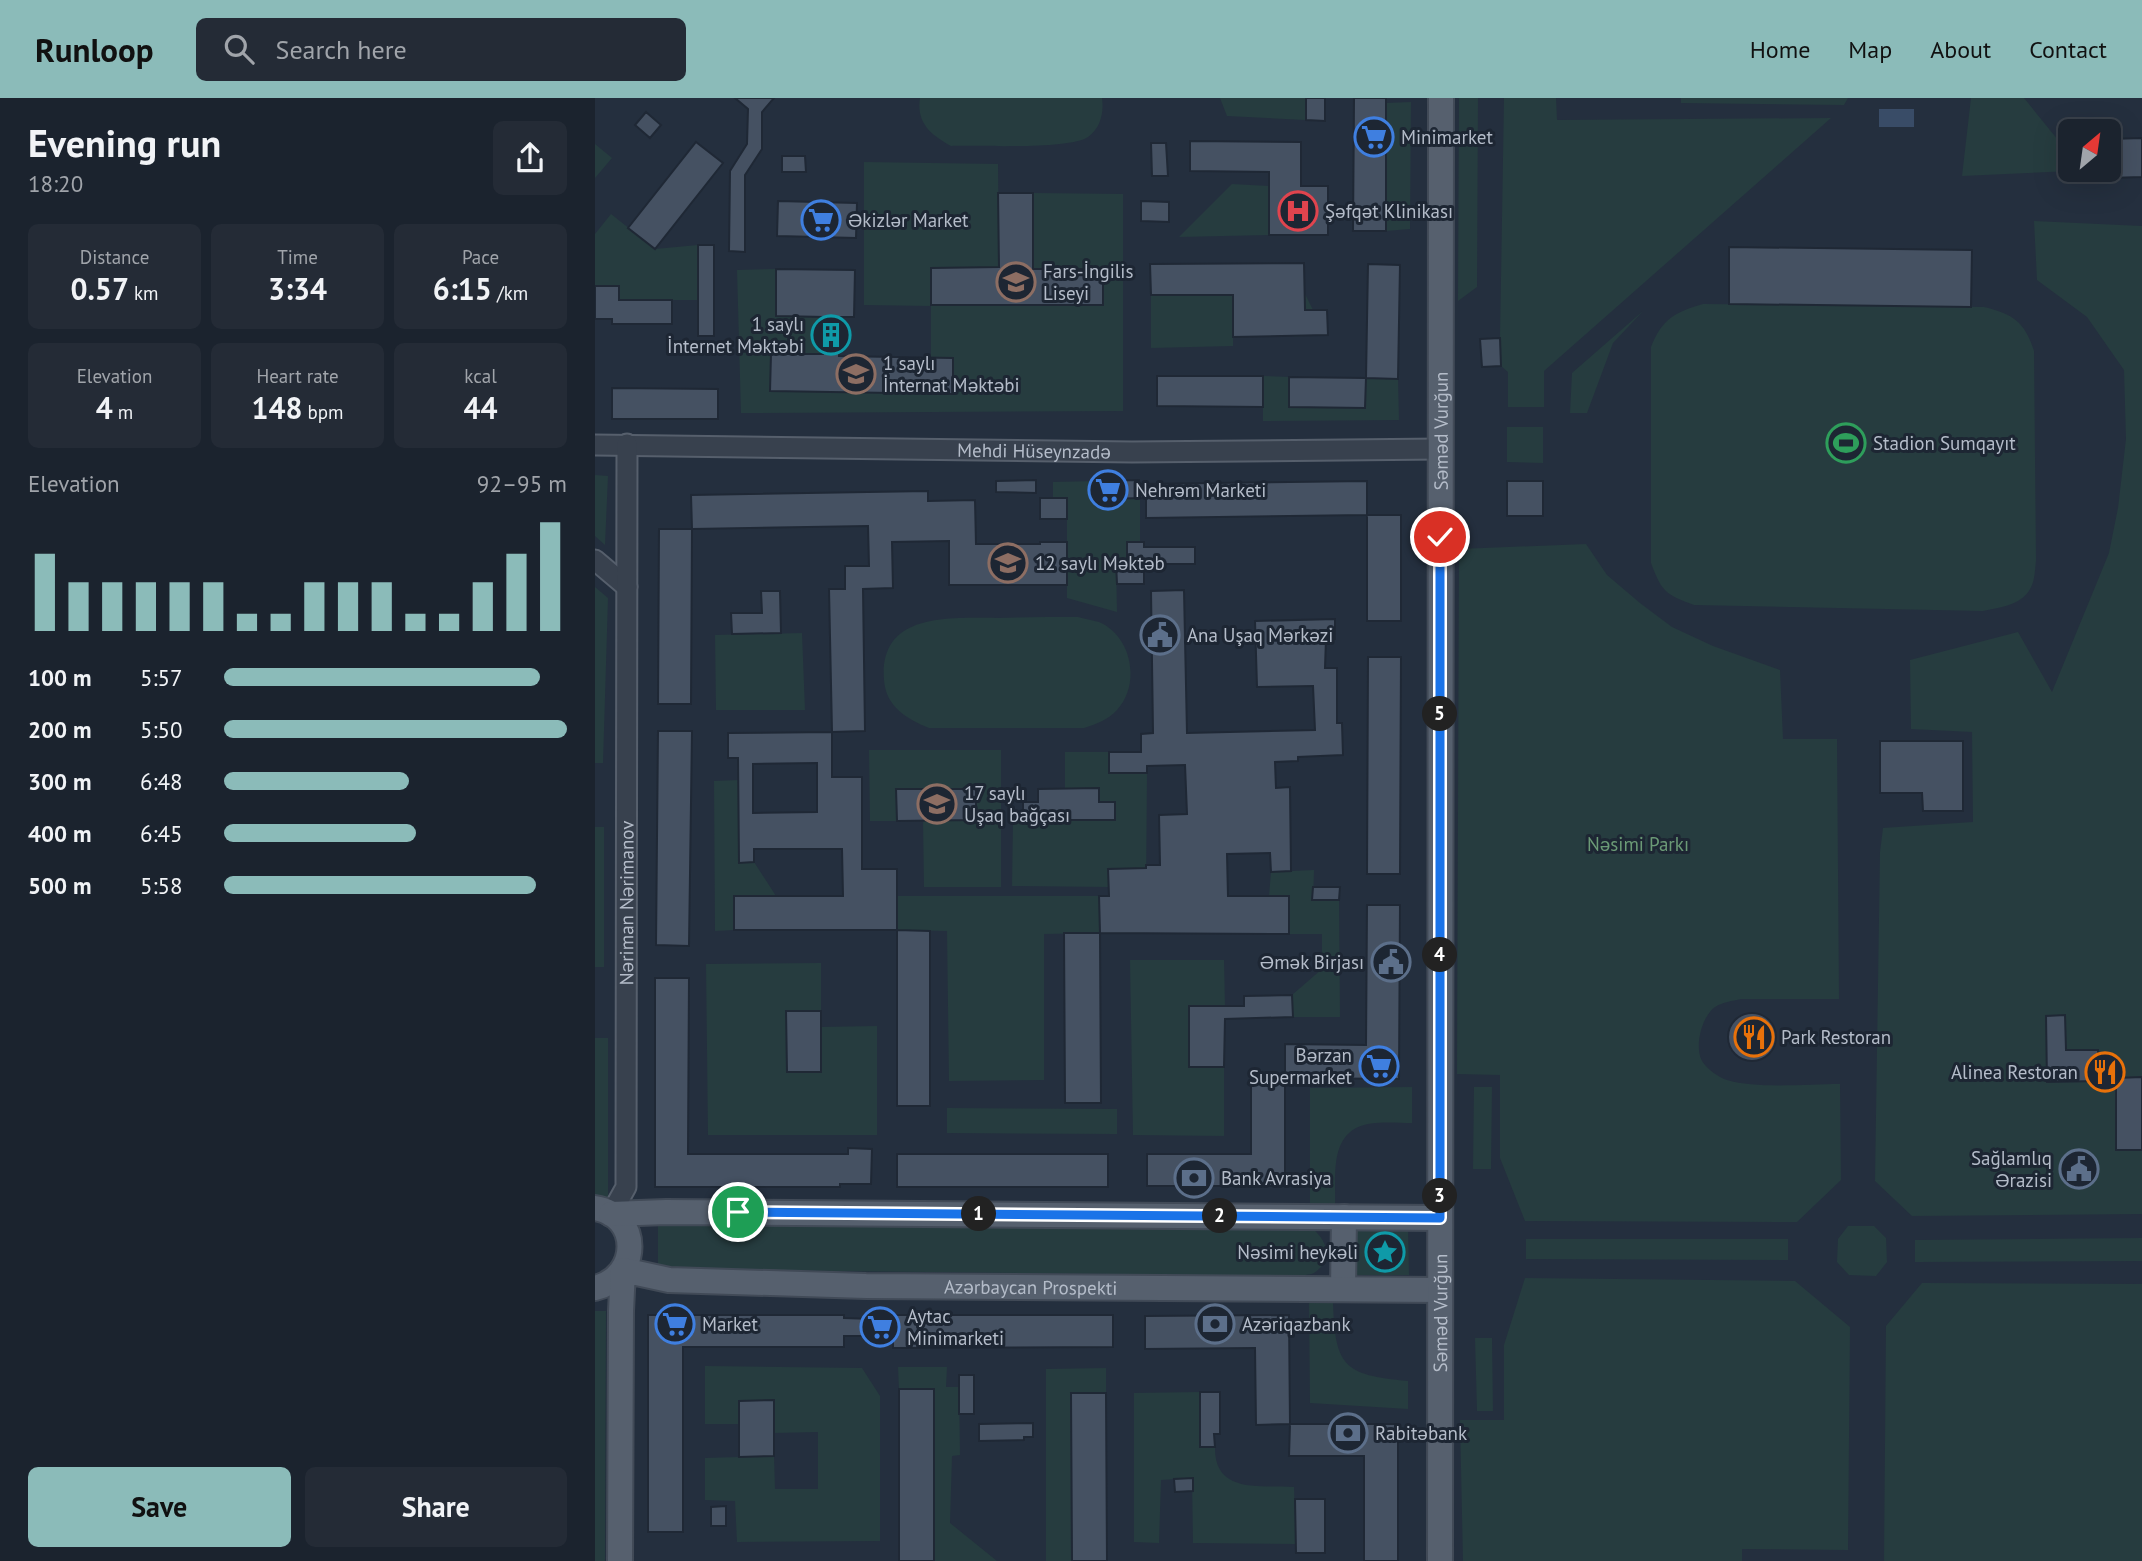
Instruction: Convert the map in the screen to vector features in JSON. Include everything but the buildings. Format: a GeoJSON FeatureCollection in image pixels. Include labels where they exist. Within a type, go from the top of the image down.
{"type":"FeatureCollection","features":[{"type":"Feature","properties":{"kind":"main road","name":"Səməd Vurğun"},"geometry":{"type":"LineString","coordinates":[[1440,1561],[1441,98]]}},
{"type":"Feature","properties":{"kind":"main road"},"geometry":{"type":"LineString","coordinates":[[603,1211],[1440,1218]]}},
{"type":"Feature","properties":{"kind":"main road"},"geometry":{"type":"LineString","coordinates":[[603,1211],[626,1230],[630,1251],[623,1270],[621,1306],[620,1561]]}},
{"type":"Feature","properties":{"kind":"main road"},"geometry":{"type":"LineString","coordinates":[[1343,1289],[1345,1217]]}},
{"type":"Feature","properties":{"kind":"main road"},"geometry":{"type":"LineString","coordinates":[[595,1288],[605,1286],[623,1270]]}},
{"type":"Feature","properties":{"kind":"main road","name":"Azərbaycan Prospekti"},"geometry":{"type":"LineString","coordinates":[[623,1270],[669,1280],[866,1286],[1440,1290]]}},
{"type":"Feature","properties":{"kind":"street","name":"Nəriman Nərimanov"},"geometry":{"type":"LineString","coordinates":[[603,1211],[626,1187],[627,444]]}},
{"type":"Feature","properties":{"kind":"street","name":"Mehdi Hüseynzadə"},"geometry":{"type":"LineString","coordinates":[[595,445],[1132,452],[1440,449]]}},
{"type":"Feature","properties":{"kind":"street"},"geometry":{"type":"LineString","coordinates":[[595,560],[627,586]]}},
{"type":"Feature","properties":{"kind":"green space"},"geometry":{"type":"Polygon","coordinates":[[[920,98],[1102,98],[1102,109],[1096,129],[1088,137],[1078,141],[1023,146],[951,146],[937,137],[923,121],[919,107],[920,98]]]}},
{"type":"Feature","properties":{"kind":"green space"},"geometry":{"type":"Polygon","coordinates":[[[1220,98],[1306,98],[1306,120],[1227,116],[1220,98]]]}},
{"type":"Feature","properties":{"kind":"green space"},"geometry":{"type":"Polygon","coordinates":[[[1459,98],[1478,98],[1477,287],[1458,301],[1459,98]]]}},
{"type":"Feature","properties":{"kind":"green space"},"geometry":{"type":"Polygon","coordinates":[[[1504,98],[1556,98],[1557,120],[1831,118],[1544,371],[1544,407],[1508,407],[1508,372],[1501,366],[1500,338],[1504,98]]]}},
{"type":"Feature","properties":{"kind":"green space"},"geometry":{"type":"Polygon","coordinates":[[[1681,98],[1848,98],[1844,105],[1681,103],[1681,98]]]}},
{"type":"Feature","properties":{"kind":"green space"},"geometry":{"type":"Polygon","coordinates":[[[1971,98],[2024,98],[2058,140],[2058,172],[1962,176],[1971,98]]]}},
{"type":"Feature","properties":{"kind":"green space"},"geometry":{"type":"Polygon","coordinates":[[[1411,102],[1410,229],[1386,231],[1386,103],[1411,102]]]}},
{"type":"Feature","properties":{"kind":"green space"},"geometry":{"type":"Polygon","coordinates":[[[595,144],[612,158],[595,178],[595,144]]]}},
{"type":"Feature","properties":{"kind":"green space"},"geometry":{"type":"Polygon","coordinates":[[[864,162],[998,164],[999,267],[931,268],[932,305],[1103,305],[1102,269],[1033,269],[1033,193],[1123,194],[1123,411],[741,413],[737,270],[776,269],[776,316],[824,317],[823,354],[771,354],[770,391],[953,393],[953,358],[931,357],[931,306],[864,305],[864,162]]]}},
{"type":"Feature","properties":{"kind":"green space"},"geometry":{"type":"Polygon","coordinates":[[[1232,184],[1269,186],[1269,235],[1179,237],[1232,184]]]}},
{"type":"Feature","properties":{"kind":"green space"},"geometry":{"type":"Polygon","coordinates":[[[611,214],[655,249],[698,245],[698,300],[619,300],[595,286],[595,234],[611,214]]]}},
{"type":"Feature","properties":{"kind":"green space"},"geometry":{"type":"Polygon","coordinates":[[[2034,221],[2142,226],[2142,1214],[1912,1216],[1875,1181],[1880,852],[1883,828],[1973,822],[1972,732],[1911,729],[1910,660],[2018,632],[2052,692],[2109,553],[2118,508],[2126,439],[2124,370],[2087,317],[2037,280],[2034,221]]]}},
{"type":"Feature","properties":{"kind":"green space"},"geometry":{"type":"Polygon","coordinates":[[[1305,294],[1313,310],[1313,335],[1294,337],[1294,315],[1233,337],[1233,346],[1151,348],[1151,295],[1305,294]]]}},
{"type":"Feature","properties":{"kind":"green space"},"geometry":{"type":"Polygon","coordinates":[[[1703,304],[1984,307],[2017,321],[2034,351],[2036,561],[2032,585],[2024,597],[2012,604],[1983,611],[1694,605],[1666,591],[1651,563],[1651,347],[1655,337],[1671,318],[1703,304]]]}},
{"type":"Feature","properties":{"kind":"green space"},"geometry":{"type":"Polygon","coordinates":[[[1643,311],[1613,343],[1587,413],[1570,413],[1572,373],[1643,311]]]}},
{"type":"Feature","properties":{"kind":"green space"},"geometry":{"type":"Polygon","coordinates":[[[1263,376],[1289,377],[1289,407],[1365,408],[1366,378],[1398,379],[1399,420],[1263,421],[1263,376]]]}},
{"type":"Feature","properties":{"kind":"green space"},"geometry":{"type":"Polygon","coordinates":[[[1507,427],[1543,427],[1543,463],[1507,462],[1507,427]]]}},
{"type":"Feature","properties":{"kind":"green space"},"geometry":{"type":"Polygon","coordinates":[[[595,475],[608,476],[605,545],[595,536],[595,475]]]}},
{"type":"Feature","properties":{"kind":"green space"},"geometry":{"type":"Polygon","coordinates":[[[1098,481],[1099,499],[1140,499],[1140,542],[1127,542],[1127,562],[1116,562],[1117,612],[1067,598],[1067,498],[1053,498],[1053,482],[1098,481]]]}},
{"type":"Feature","properties":{"kind":"green space","name":"Nəsimi Parkı"},"geometry":{"type":"Polygon","coordinates":[[[1586,544],[1607,575],[1672,627],[1713,646],[1780,670],[1783,739],[1837,739],[1839,999],[1741,999],[1724,1003],[1710,1011],[1699,1040],[1702,1061],[1713,1072],[1727,1080],[1767,1085],[1840,1084],[1841,1180],[1797,1222],[1525,1221],[1500,1158],[1500,1075],[1457,1074],[1459,549],[1586,544]]]}},
{"type":"Feature","properties":{"kind":"green space"},"geometry":{"type":"Polygon","coordinates":[[[595,587],[608,598],[603,763],[595,763],[595,587]]]}},
{"type":"Feature","properties":{"kind":"green space"},"geometry":{"type":"Polygon","coordinates":[[[1078,617],[1099,622],[1110,629],[1126,649],[1129,662],[1131,674],[1124,699],[1117,710],[1097,723],[1084,728],[929,728],[899,711],[889,698],[884,680],[885,658],[893,642],[905,630],[939,620],[959,618],[1078,617]]]}},
{"type":"Feature","properties":{"kind":"green space"},"geometry":{"type":"Polygon","coordinates":[[[802,633],[805,710],[716,710],[715,635],[802,633]]]}},
{"type":"Feature","properties":{"kind":"green space"},"geometry":{"type":"Polygon","coordinates":[[[869,750],[1001,750],[1001,887],[924,887],[923,820],[976,820],[976,789],[897,789],[897,821],[870,821],[869,750]]]}},
{"type":"Feature","properties":{"kind":"green space"},"geometry":{"type":"Polygon","coordinates":[[[1065,752],[1109,752],[1109,773],[1147,773],[1146,888],[1129,869],[1108,869],[1109,887],[1012,886],[1013,820],[1115,820],[1115,802],[1099,802],[1099,788],[1065,789],[1065,752]]]}},
{"type":"Feature","properties":{"kind":"green space"},"geometry":{"type":"Polygon","coordinates":[[[738,780],[739,862],[754,862],[776,896],[735,896],[734,930],[715,931],[714,781],[738,780]]]}},
{"type":"Feature","properties":{"kind":"green space"},"geometry":{"type":"Polygon","coordinates":[[[595,827],[604,827],[604,967],[595,967],[595,827]]]}},
{"type":"Feature","properties":{"kind":"green space"},"geometry":{"type":"Polygon","coordinates":[[[1314,870],[1313,900],[1339,900],[1340,1017],[1293,1017],[1292,995],[1322,969],[1322,934],[1289,934],[1269,896],[1271,872],[1314,870]]]}},
{"type":"Feature","properties":{"kind":"green space"},"geometry":{"type":"Polygon","coordinates":[[[897,896],[1099,896],[1100,933],[1044,934],[1044,1080],[949,1081],[947,931],[897,930],[897,896]]]}},
{"type":"Feature","properties":{"kind":"green space"},"geometry":{"type":"Polygon","coordinates":[[[1130,960],[1224,960],[1225,1006],[1189,1067],[1224,1067],[1224,1136],[1133,1135],[1130,960]]]}},
{"type":"Feature","properties":{"kind":"green space"},"geometry":{"type":"Polygon","coordinates":[[[821,963],[821,1011],[786,1011],[787,1072],[821,1072],[821,1027],[877,1026],[877,1135],[708,1135],[706,964],[821,963]]]}},
{"type":"Feature","properties":{"kind":"green space"},"geometry":{"type":"Polygon","coordinates":[[[595,1038],[608,1038],[608,1201],[595,1201],[595,1038]]]}},
{"type":"Feature","properties":{"kind":"green space"},"geometry":{"type":"Polygon","coordinates":[[[1412,1087],[1412,1123],[1369,1124],[1348,1134],[1342,1142],[1336,1162],[1335,1205],[1310,1204],[1310,1088],[1412,1087]]]}},
{"type":"Feature","properties":{"kind":"green space"},"geometry":{"type":"Polygon","coordinates":[[[1474,1087],[1492,1087],[1491,1169],[1473,1169],[1474,1087]]]}},
{"type":"Feature","properties":{"kind":"green space"},"geometry":{"type":"Polygon","coordinates":[[[947,1108],[1117,1109],[1117,1134],[947,1133],[947,1108]]]}},
{"type":"Feature","properties":{"kind":"green space"},"geometry":{"type":"Polygon","coordinates":[[[658,1222],[1313,1229],[1325,1245],[1326,1257],[1314,1273],[1297,1276],[658,1269],[658,1222]]]}},
{"type":"Feature","properties":{"kind":"green space"},"geometry":{"type":"Polygon","coordinates":[[[1848,1226],[1874,1226],[1886,1238],[1887,1262],[1876,1276],[1849,1275],[1837,1262],[1838,1239],[1848,1226]]]}},
{"type":"Feature","properties":{"kind":"green space"},"geometry":{"type":"Polygon","coordinates":[[[1357,1227],[1408,1227],[1409,1275],[1357,1275],[1357,1227]]]}},
{"type":"Feature","properties":{"kind":"green space"},"geometry":{"type":"Polygon","coordinates":[[[2142,1238],[2142,1261],[1915,1262],[1915,1240],[2142,1238]]]}},
{"type":"Feature","properties":{"kind":"green space"},"geometry":{"type":"Polygon","coordinates":[[[1526,1239],[1788,1239],[1788,1260],[1526,1259],[1526,1239]]]}},
{"type":"Feature","properties":{"kind":"green space"},"geometry":{"type":"Polygon","coordinates":[[[1525,1278],[1795,1281],[1850,1327],[1848,1550],[1742,1549],[1742,1561],[1463,1561],[1460,1420],[1504,1420],[1504,1345],[1525,1278]]]}},
{"type":"Feature","properties":{"kind":"green space"},"geometry":{"type":"Polygon","coordinates":[[[1922,1283],[2142,1284],[2142,1561],[1884,1561],[1886,1326],[1922,1283]]]}},
{"type":"Feature","properties":{"kind":"green space"},"geometry":{"type":"Polygon","coordinates":[[[1309,1302],[1333,1302],[1336,1340],[1340,1354],[1347,1363],[1369,1375],[1408,1381],[1408,1409],[1310,1403],[1309,1302]]]}},
{"type":"Feature","properties":{"kind":"green space"},"geometry":{"type":"Polygon","coordinates":[[[595,1311],[606,1311],[605,1561],[595,1561],[595,1311]]]}},
{"type":"Feature","properties":{"kind":"green space"},"geometry":{"type":"Polygon","coordinates":[[[1475,1338],[1492,1338],[1493,1411],[1477,1411],[1475,1338]]]}},
{"type":"Feature","properties":{"kind":"green space"},"geometry":{"type":"Polygon","coordinates":[[[705,1366],[862,1368],[880,1396],[880,1541],[737,1542],[735,1501],[705,1500],[705,1458],[774,1456],[775,1489],[818,1489],[818,1432],[774,1433],[773,1400],[739,1401],[739,1424],[705,1424],[705,1366]]]}},
{"type":"Feature","properties":{"kind":"green space"},"geometry":{"type":"Polygon","coordinates":[[[898,1367],[947,1367],[946,1387],[959,1387],[960,1455],[952,1456],[950,1523],[997,1561],[934,1561],[934,1389],[899,1389],[898,1367]]]}},
{"type":"Feature","properties":{"kind":"green space"},"geometry":{"type":"Polygon","coordinates":[[[1106,1368],[1106,1393],[1071,1393],[1072,1561],[1046,1561],[1046,1369],[1106,1368]]]}},
{"type":"Feature","properties":{"kind":"green space"},"geometry":{"type":"Polygon","coordinates":[[[1200,1392],[1200,1446],[1215,1447],[1222,1473],[1231,1480],[1254,1486],[1294,1487],[1296,1544],[1193,1543],[1192,1478],[1161,1480],[1159,1543],[1134,1542],[1134,1393],[1200,1392]]]}},
{"type":"Feature","properties":{"kind":"water"},"geometry":{"type":"Polygon","coordinates":[[[1879,109],[1914,109],[1914,127],[1879,127],[1879,109]]]}},
{"type":"Feature","properties":{"kind":"place","name":"Minimarket"},"geometry":{"type":"Point","coordinates":[1374,137]}},
{"type":"Feature","properties":{"kind":"place","name":"Şəfqət Klinikası"},"geometry":{"type":"Point","coordinates":[1298,211]}},
{"type":"Feature","properties":{"kind":"place","name":"Əkizlər Market"},"geometry":{"type":"Point","coordinates":[821,220]}},
{"type":"Feature","properties":{"kind":"place","name":"Fars-İngilis Liseyi"},"geometry":{"type":"Point","coordinates":[1016,282]}},
{"type":"Feature","properties":{"kind":"place","name":"1 saylı İnternet Məktəbi"},"geometry":{"type":"Point","coordinates":[831,335]}},
{"type":"Feature","properties":{"kind":"place","name":"1 saylı İnternat Məktəbi"},"geometry":{"type":"Point","coordinates":[856,374]}},
{"type":"Feature","properties":{"kind":"place","name":"Stadion Sumqayıt"},"geometry":{"type":"Point","coordinates":[1846,443]}},
{"type":"Feature","properties":{"kind":"place","name":"Nehrəm Marketi"},"geometry":{"type":"Point","coordinates":[1108,490]}},
{"type":"Feature","properties":{"kind":"place","name":"12 saylı Məktəb"},"geometry":{"type":"Point","coordinates":[1008,563]}},
{"type":"Feature","properties":{"kind":"place","name":"Ana Uşaq Mərkəzi"},"geometry":{"type":"Point","coordinates":[1160,635]}},
{"type":"Feature","properties":{"kind":"place","name":"17 saylı Uşaq bağçası"},"geometry":{"type":"Point","coordinates":[937,804]}},
{"type":"Feature","properties":{"kind":"place","name":"Əmək Birjası"},"geometry":{"type":"Point","coordinates":[1391,962]}},
{"type":"Feature","properties":{"kind":"place","name":"Park Restoran"},"geometry":{"type":"Point","coordinates":[1754,1037]}},
{"type":"Feature","properties":{"kind":"place","name":"Bərzan Supermarket"},"geometry":{"type":"Point","coordinates":[1379,1066]}},
{"type":"Feature","properties":{"kind":"place","name":"Alinea Restoran"},"geometry":{"type":"Point","coordinates":[2105,1072]}},
{"type":"Feature","properties":{"kind":"place","name":"Sağlamlıq Ərazisi"},"geometry":{"type":"Point","coordinates":[2079,1169]}},
{"type":"Feature","properties":{"kind":"place","name":"Bank Avrasiya"},"geometry":{"type":"Point","coordinates":[1194,1178]}},
{"type":"Feature","properties":{"kind":"place","name":"Nəsimi heykəli"},"geometry":{"type":"Point","coordinates":[1385,1252]}},
{"type":"Feature","properties":{"kind":"place","name":"Market"},"geometry":{"type":"Point","coordinates":[675,1324]}},
{"type":"Feature","properties":{"kind":"place","name":"Azəriqazbank"},"geometry":{"type":"Point","coordinates":[1215,1324]}},
{"type":"Feature","properties":{"kind":"place","name":"Aytac Minimarketi"},"geometry":{"type":"Point","coordinates":[880,1327]}},
{"type":"Feature","properties":{"kind":"place","name":"Rabitəbank"},"geometry":{"type":"Point","coordinates":[1348,1433]}},
{"type":"Feature","properties":{"kind":"route"},"geometry":{"type":"LineString","coordinates":[[738,1212],[1440,1218],[1440,537]]}}]}
